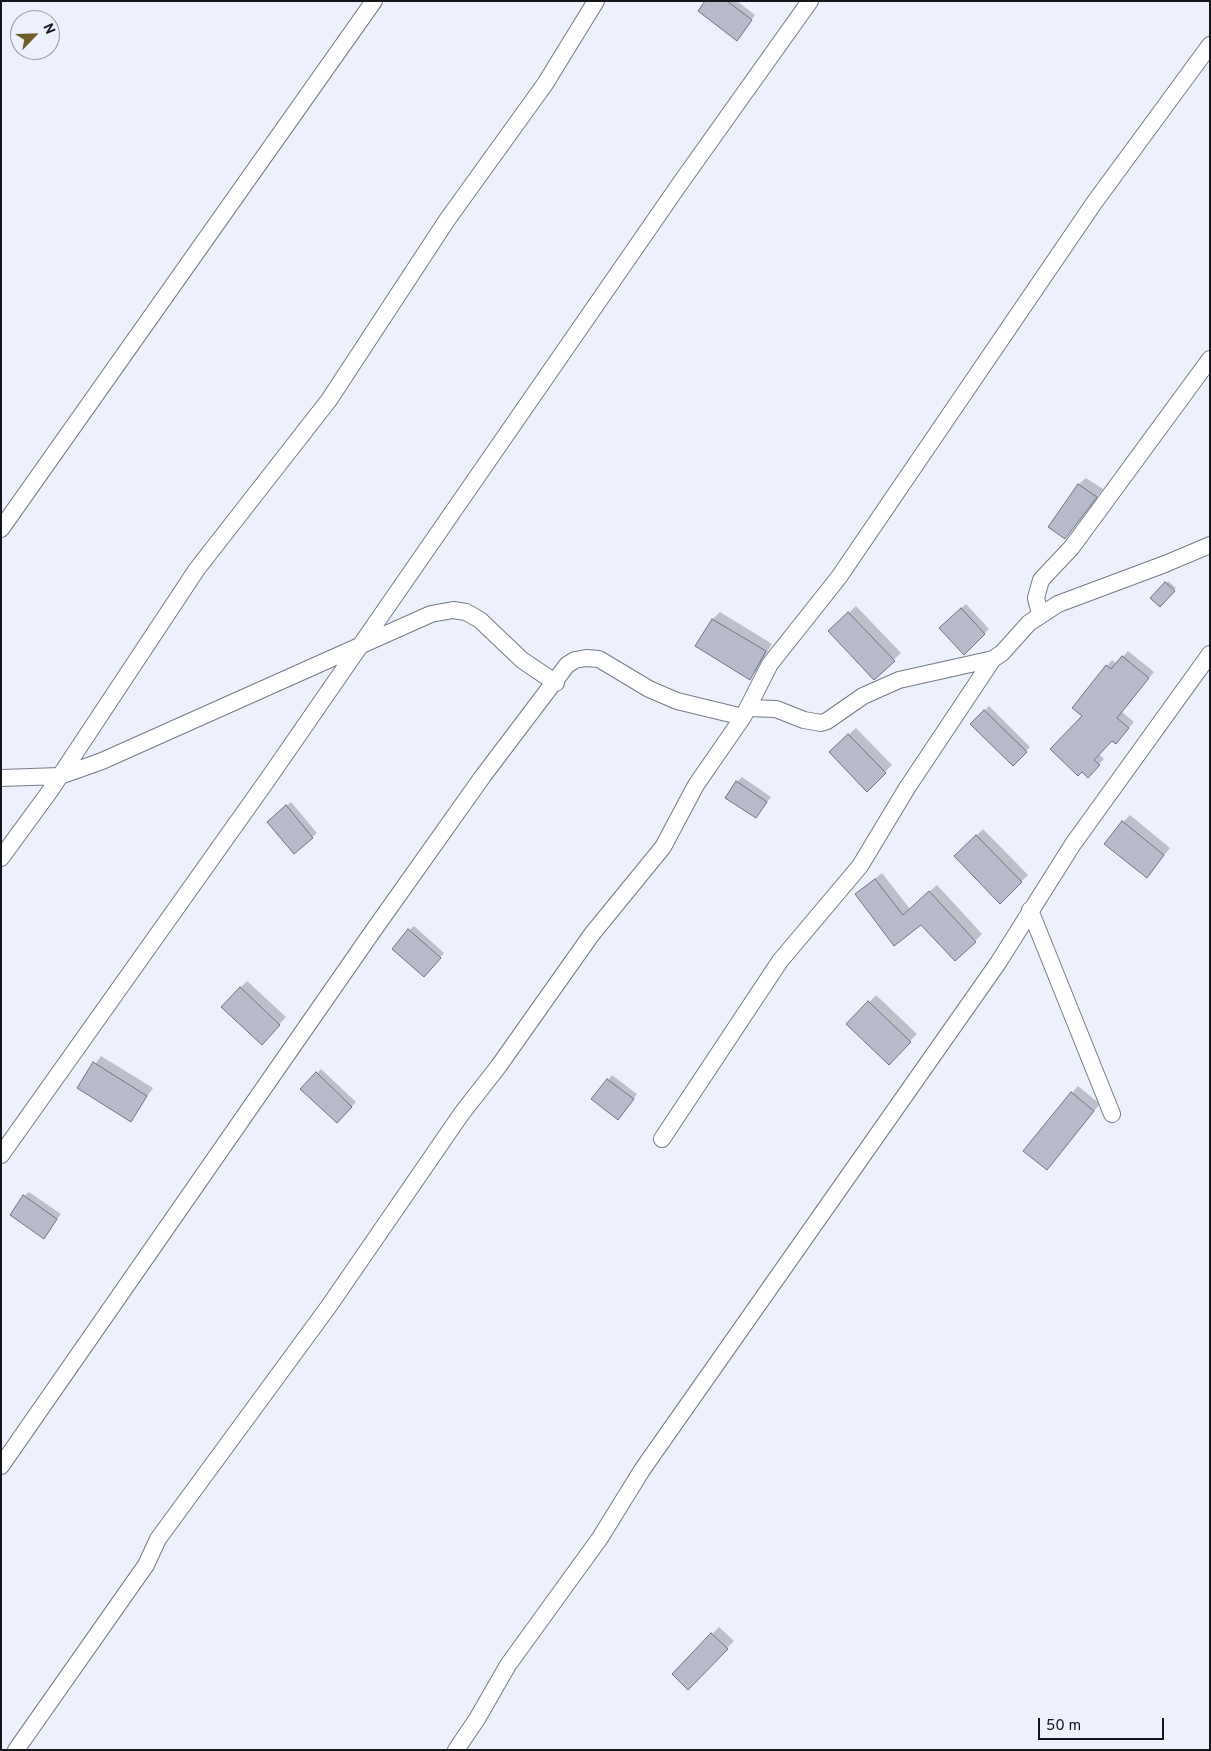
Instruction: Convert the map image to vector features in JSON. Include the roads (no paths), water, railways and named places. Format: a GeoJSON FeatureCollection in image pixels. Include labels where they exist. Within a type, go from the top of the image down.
{"type":"FeatureCollection","features":[{"type":"Feature","properties":{"kind":"street"},"geometry":{"type":"LineString","coordinates":[[1,529],[374,1]]}},
{"type":"Feature","properties":{"kind":"street"},"geometry":{"type":"LineString","coordinates":[[1,858],[60,776],[197,569],[329,400],[447,220],[545,84],[596,1]]}},
{"type":"Feature","properties":{"kind":"street"},"geometry":{"type":"LineString","coordinates":[[1,1155],[364,642],[679,185],[810,1]]}},
{"type":"Feature","properties":{"kind":"street"},"geometry":{"type":"LineString","coordinates":[[16,1750],[136,1579],[158,1539],[328,1306],[462,1113],[498,1067],[592,934],[663,847],[696,785],[745,713],[770,664],[839,577],[1094,203],[1210,45]]}},
{"type":"Feature","properties":{"kind":"street"},"geometry":{"type":"LineString","coordinates":[[1040,614],[1036,598],[1040,580],[1072,547],[1210,359]]}},
{"type":"Feature","properties":{"kind":"street"},"geometry":{"type":"LineString","coordinates":[[1,1466],[372,931],[483,776],[567,666],[574,660],[586,658],[598,660],[649,689],[677,701],[745,713],[776,709],[804,720],[821,723],[827,722],[863,696],[899,680],[993,659],[1002,653],[1040,614],[1058,604],[1140,574],[1210,545]]}},
{"type":"Feature","properties":{"kind":"street"},"geometry":{"type":"LineString","coordinates":[[1,778],[60,776],[102,761],[364,642],[430,614],[453,610],[466,612],[480,620],[522,660],[556,682]]}},
{"type":"Feature","properties":{"kind":"street"},"geometry":{"type":"LineString","coordinates":[[456,1750],[477,1720],[508,1665],[600,1538],[642,1470],[998,963],[1073,844],[1210,654]]}},
{"type":"Feature","properties":{"kind":"street"},"geometry":{"type":"LineString","coordinates":[[662,1139],[780,961],[860,866],[912,780],[993,659]]}},
{"type":"Feature","properties":{"kind":"street"},"geometry":{"type":"LineString","coordinates":[[1030,910],[1112,1114]]}}]}
